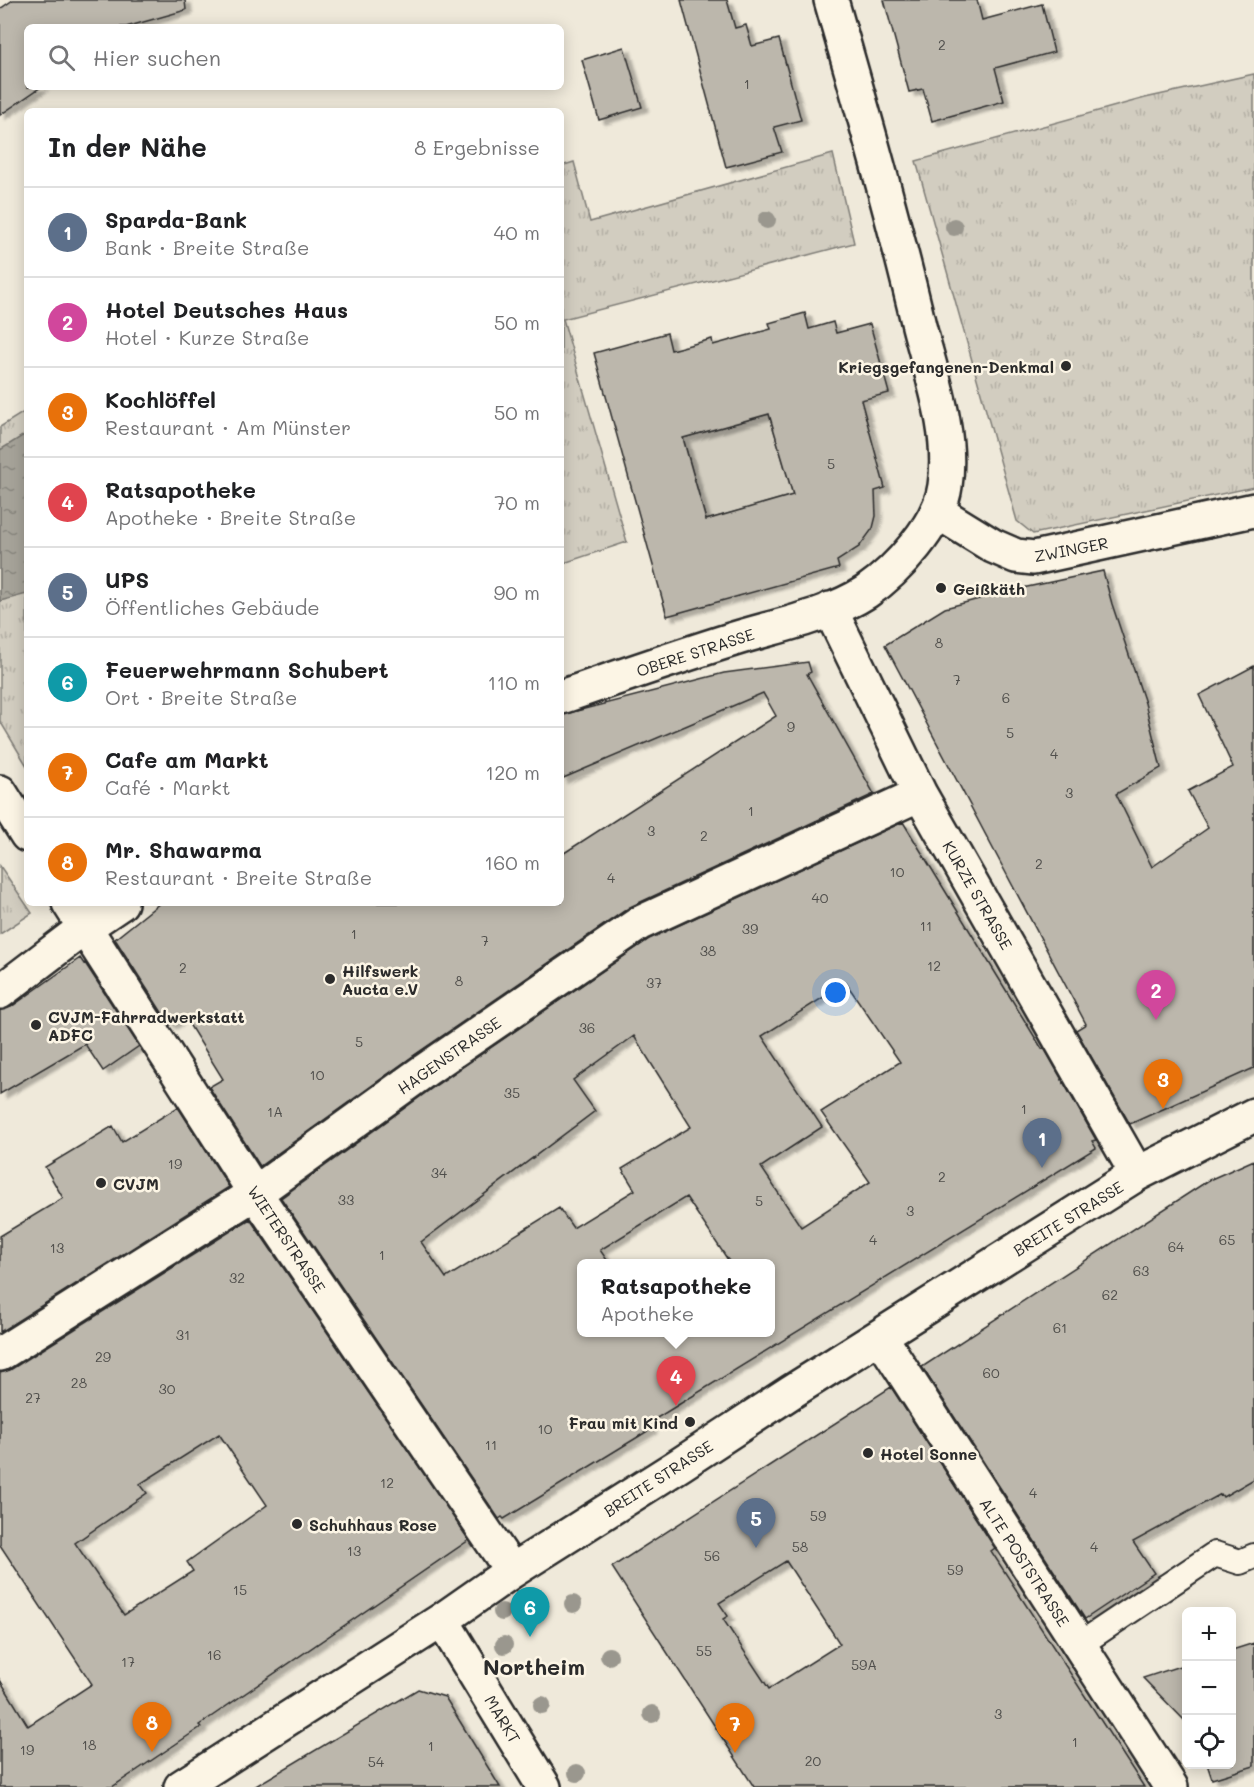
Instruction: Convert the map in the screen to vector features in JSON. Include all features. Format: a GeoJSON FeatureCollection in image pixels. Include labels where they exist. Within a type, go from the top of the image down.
{"type":"FeatureCollection","features":[{"type":"Feature","properties":{"kind":"street"},"geometry":{"type":"LineString","coordinates":[[830,609],[865,592],[887,575],[922,536],[938,512],[946,476],[942,416],[894,224],[831,0]]}},
{"type":"Feature","properties":{"kind":"street","name":"ZWINGER"},"geometry":{"type":"LineString","coordinates":[[938,512],[993,546],[1016,556],[1034,558],[1254,510]]}},
{"type":"Feature","properties":{"kind":"street","name":"OBERE STRASSE"},"geometry":{"type":"LineString","coordinates":[[564,696],[685,654],[830,609]]}},
{"type":"Feature","properties":{"kind":"street","name":"KURZE STRASSE"},"geometry":{"type":"LineString","coordinates":[[830,609],[920,794],[1137,1174]]}},
{"type":"Feature","properties":{"kind":"street"},"geometry":{"type":"LineString","coordinates":[[0,792],[24,829]]}},
{"type":"Feature","properties":{"kind":"street","name":"HAGENSTRASSE"},"geometry":{"type":"LineString","coordinates":[[0,1354],[255,1192],[424,1071],[640,923],[920,794]]}},
{"type":"Feature","properties":{"kind":"street"},"geometry":{"type":"LineString","coordinates":[[0,992],[76,916],[111,906]]}},
{"type":"Feature","properties":{"kind":"street","name":"WIETERSTRASSE"},"geometry":{"type":"LineString","coordinates":[[76,916],[255,1192],[512,1571]]}},
{"type":"Feature","properties":{"kind":"street","name":"BREITE STRASSE"},"geometry":{"type":"LineString","coordinates":[[181,1787],[442,1620],[512,1571],[1137,1174],[1254,1115]]}},
{"type":"Feature","properties":{"kind":"street","name":"ALTE POSTSTRASSE"},"geometry":{"type":"LineString","coordinates":[[880,1336],[1171,1787]]}},
{"type":"Feature","properties":{"kind":"street","name":"MARKT"},"geometry":{"type":"LineString","coordinates":[[442,1620],[544,1787]]}},
{"type":"Feature","properties":{"kind":"lane"},"geometry":{"type":"LineString","coordinates":[[1079,1645],[1215,1554],[1240,1562],[1254,1556]]}},
{"type":"Feature","properties":{"kind":"green space"},"geometry":{"type":"Polygon","coordinates":[[[1254,74],[1254,487],[1033,534],[1017,521],[916,161],[1145,98],[1254,74]]]}},
{"type":"Feature","properties":{"kind":"green space"},"geometry":{"type":"Polygon","coordinates":[[[833,154],[854,243],[564,319],[564,165],[574,162],[590,222],[833,154]]]}},
{"type":"Feature","properties":{"kind":"green space"},"geometry":{"type":"Polygon","coordinates":[[[564,322],[627,542],[564,563],[564,322]]]}},
{"type":"Feature","properties":{"kind":"green space"},"geometry":{"type":"Polygon","coordinates":[[[24,412],[24,761],[0,721],[0,427],[24,412]]]}},
{"type":"Feature","properties":{"kind":"green space"},"geometry":{"type":"Polygon","coordinates":[[[769,414],[793,495],[706,520],[683,438],[769,414]]]}},
{"type":"Feature","properties":{"kind":"green space"},"geometry":{"type":"Polygon","coordinates":[[[0,866],[24,901],[24,906],[27,906],[32,913],[0,934],[0,866]]]}},
{"type":"Feature","properties":{"kind":"water"},"geometry":{"type":"Polygon","coordinates":[[[24,435],[24,595],[0,601],[0,450],[24,435]]]}},
{"type":"Feature","properties":{"kind":"building"},"geometry":{"type":"Polygon","coordinates":[[[13,0],[185,0],[186,10],[137,24],[24,24],[24,90],[37,90],[0,115],[0,9],[13,0]]]}},
{"type":"Feature","properties":{"kind":"building"},"geometry":{"type":"Polygon","coordinates":[[[681,0],[727,0],[735,28],[746,25],[752,46],[779,39],[801,120],[774,127],[782,152],[726,167],[681,0]]]}},
{"type":"Feature","properties":{"kind":"building"},"geometry":{"type":"Polygon","coordinates":[[[884,0],[977,0],[982,20],[1042,4],[1054,52],[995,68],[1004,101],[932,121],[923,89],[909,92],[884,0]]]}},
{"type":"Feature","properties":{"kind":"building"},"geometry":{"type":"Polygon","coordinates":[[[624,47],[642,107],[599,120],[582,60],[624,47]]]}},
{"type":"Feature","properties":{"kind":"building"},"geometry":{"type":"Polygon","coordinates":[[[805,313],[809,329],[833,322],[836,333],[870,324],[889,393],[861,400],[885,488],[875,491],[876,516],[873,528],[859,547],[837,561],[839,568],[667,616],[594,353],[667,333],[671,350],[712,339],[713,345],[771,329],[769,323],[805,313]],[[769,414],[683,438],[706,520],[793,495],[769,414]]]}},
{"type":"Feature","properties":{"kind":"building"},"geometry":{"type":"Polygon","coordinates":[[[1103,571],[1145,703],[1161,768],[1116,794],[1152,867],[1208,828],[1188,791],[1233,767],[1199,695],[1254,666],[1254,1068],[1130,1124],[1076,1030],[1086,1024],[885,645],[945,608],[1013,590],[1103,571]]]}},
{"type":"Feature","properties":{"kind":"building"},"geometry":{"type":"Polygon","coordinates":[[[808,662],[811,672],[807,674],[874,794],[630,907],[413,1056],[260,1166],[209,1087],[223,1079],[184,1016],[170,1025],[115,939],[156,906],[564,906],[564,853],[776,716],[763,693],[564,778],[564,714],[724,673],[808,662]]]}},
{"type":"Feature","properties":{"kind":"building"},"geometry":{"type":"Polygon","coordinates":[[[903,822],[1042,1049],[1044,1048],[1096,1140],[1092,1141],[1096,1148],[647,1424],[651,1429],[504,1519],[502,1517],[499,1519],[281,1198],[435,1086],[649,939],[903,822]],[[846,983],[762,1036],[822,1127],[761,1167],[801,1227],[870,1182],[821,1112],[900,1062],[846,983]],[[634,1036],[573,1080],[595,1111],[421,1242],[446,1278],[559,1208],[573,1228],[635,1190],[622,1169],[691,1127],[634,1036]]]}},
{"type":"Feature","properties":{"kind":"building"},"geometry":{"type":"Polygon","coordinates":[[[80,958],[139,1046],[103,1071],[85,1044],[0,1094],[0,1010],[11,1007],[80,958]]]}},
{"type":"Feature","properties":{"kind":"building"},"geometry":{"type":"Polygon","coordinates":[[[178,1107],[229,1187],[0,1332],[0,1236],[63,1198],[45,1167],[113,1126],[122,1142],[178,1107]]]}},
{"type":"Feature","properties":{"kind":"building"},"geometry":{"type":"Polygon","coordinates":[[[1254,1160],[1254,1479],[1223,1497],[1221,1494],[1133,1542],[1154,1573],[1085,1619],[922,1367],[1209,1180],[1254,1160]]]}},
{"type":"Feature","properties":{"kind":"building"},"geometry":{"type":"Polygon","coordinates":[[[250,1219],[469,1540],[112,1787],[0,1787],[0,1680],[28,1726],[92,1684],[0,1545],[0,1373],[10,1370],[250,1219]],[[219,1434],[140,1484],[147,1493],[75,1543],[124,1615],[193,1571],[187,1562],[267,1505],[219,1434]]]}},
{"type":"Feature","properties":{"kind":"building"},"geometry":{"type":"Polygon","coordinates":[[[891,1387],[995,1548],[991,1551],[1144,1787],[754,1787],[612,1567],[891,1387]],[[786,1561],[719,1603],[728,1616],[723,1619],[769,1689],[840,1644],[786,1561]]]}},
{"type":"Feature","properties":{"kind":"building"},"geometry":{"type":"Polygon","coordinates":[[[1254,1643],[1254,1766],[1212,1779],[1209,1769],[1236,1769],[1236,1649],[1254,1643]]]}},
{"type":"Feature","properties":{"kind":"building"},"geometry":{"type":"Polygon","coordinates":[[[1182,1665],[1182,1718],[1143,1678],[1182,1665]]]}},
{"type":"Feature","properties":{"kind":"building"},"geometry":{"type":"Polygon","coordinates":[[[418,1689],[445,1697],[500,1787],[254,1787],[418,1689]]]}},
{"type":"Feature","properties":{"kind":"place","name":"Kriegsgefangenen-Denkmal"},"geometry":{"type":"Point","coordinates":[1066,366]}},
{"type":"Feature","properties":{"kind":"place","name":"Geißkäth"},"geometry":{"type":"Point","coordinates":[941,588]}},
{"type":"Feature","properties":{"kind":"place","name":"Hilfswerk Aucta e.V"},"geometry":{"type":"Point","coordinates":[330,979]}},
{"type":"Feature","properties":{"kind":"place","name":"Hotel Deutsches Haus"},"geometry":{"type":"Point","coordinates":[1156,1020]}},
{"type":"Feature","properties":{"kind":"place","name":"CVJM-Fahrradwerkstatt ADFC"},"geometry":{"type":"Point","coordinates":[36,1025]}},
{"type":"Feature","properties":{"kind":"place","name":"Kochlöffel"},"geometry":{"type":"Point","coordinates":[1163,1109]}},
{"type":"Feature","properties":{"kind":"place","name":"Sparda-Bank"},"geometry":{"type":"Point","coordinates":[1042,1168]}},
{"type":"Feature","properties":{"kind":"place","name":"CVJM"},"geometry":{"type":"Point","coordinates":[101,1183]}},
{"type":"Feature","properties":{"kind":"place","name":"Ratsapotheke"},"geometry":{"type":"Point","coordinates":[676,1406]}},
{"type":"Feature","properties":{"kind":"place","name":"Frau mit Kind"},"geometry":{"type":"Point","coordinates":[690,1422]}},
{"type":"Feature","properties":{"kind":"place","name":"Hotel Sonne"},"geometry":{"type":"Point","coordinates":[868,1453]}},
{"type":"Feature","properties":{"kind":"place","name":"Schuhhaus Rose"},"geometry":{"type":"Point","coordinates":[297,1524]}},
{"type":"Feature","properties":{"kind":"place","name":"UPS"},"geometry":{"type":"Point","coordinates":[756,1548]}},
{"type":"Feature","properties":{"kind":"place","name":"Feuerwehrmann Schubert"},"geometry":{"type":"Point","coordinates":[530,1637]}},
{"type":"Feature","properties":{"kind":"place","name":"Mr. Shawarma"},"geometry":{"type":"Point","coordinates":[152,1752]}},
{"type":"Feature","properties":{"kind":"place","name":"Cafe am Markt"},"geometry":{"type":"Point","coordinates":[735,1753]}},
{"type":"Feature","properties":{"kind":"district","name":"Northeim"},"geometry":{"type":"Point","coordinates":[534,1666]}}]}
